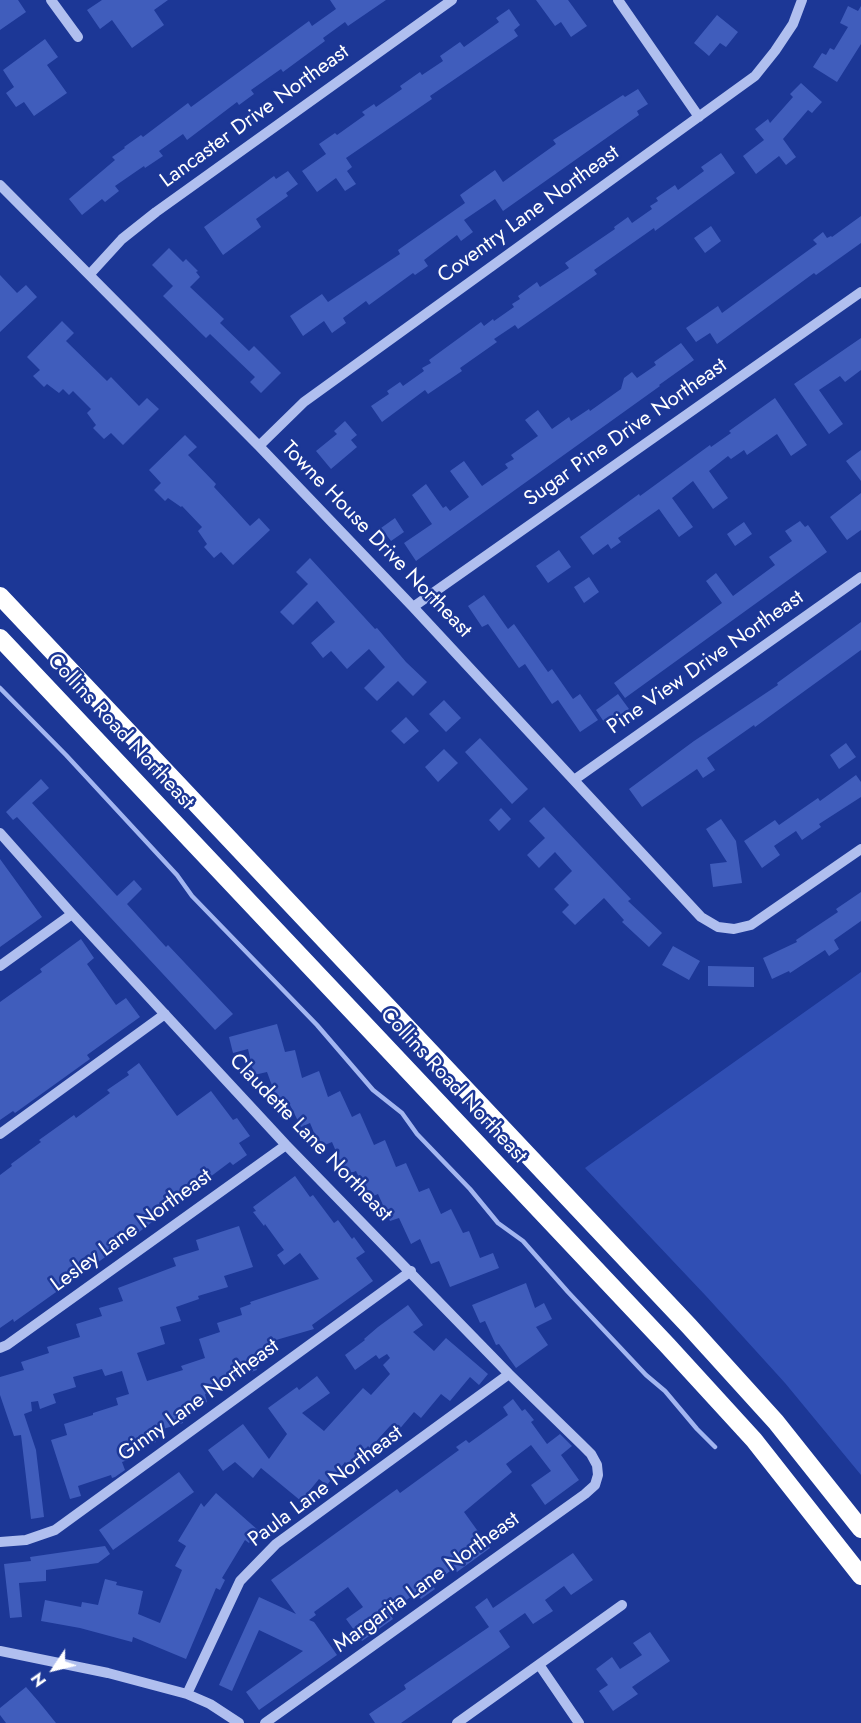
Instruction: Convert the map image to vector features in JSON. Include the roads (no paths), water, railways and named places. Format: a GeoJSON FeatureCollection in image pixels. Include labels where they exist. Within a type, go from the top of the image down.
{"type":"FeatureCollection","features":[{"type":"Feature","properties":{"kind":"highway","name":"Collins Road Northeast"},"geometry":{"type":"LineString","coordinates":[[0,596],[689,1326],[776,1422],[861,1528]]}},
{"type":"Feature","properties":{"kind":"highway","name":"Collins Road Northeast"},"geometry":{"type":"LineString","coordinates":[[0,638],[668,1346],[754,1440],[861,1576]]}},
{"type":"Feature","properties":{"kind":"street"},"geometry":{"type":"LineString","coordinates":[[51,0],[78,37]]}},
{"type":"Feature","properties":{"kind":"street","name":"Lancaster Drive Northeast"},"geometry":{"type":"LineString","coordinates":[[90,274],[122,239],[156,212],[452,0]]}},
{"type":"Feature","properties":{"kind":"street"},"geometry":{"type":"LineString","coordinates":[[618,0],[699,117]]}},
{"type":"Feature","properties":{"kind":"street","name":"Coventry Lane Northeast"},"geometry":{"type":"LineString","coordinates":[[259,446],[303,402],[755,76],[793,24],[802,0]]}},
{"type":"Feature","properties":{"kind":"street","name":"Towne House Drive Northeast"},"geometry":{"type":"LineString","coordinates":[[0,185],[259,446],[413,607],[701,917],[718,927],[734,929],[751,925],[861,849]]}},
{"type":"Feature","properties":{"kind":"street","name":"Sugar Pine Drive Northeast"},"geometry":{"type":"LineString","coordinates":[[413,607],[861,292]]}},
{"type":"Feature","properties":{"kind":"street","name":"Pine View Drive Northeast"},"geometry":{"type":"LineString","coordinates":[[574,780],[861,577]]}},
{"type":"Feature","properties":{"kind":"street","name":"Claudette Lane Northeast"},"geometry":{"type":"LineString","coordinates":[[0,833],[286,1145],[591,1454],[597,1465]]}},
{"type":"Feature","properties":{"kind":"street"},"geometry":{"type":"LineString","coordinates":[[0,966],[72,914]]}},
{"type":"Feature","properties":{"kind":"street"},"geometry":{"type":"LineString","coordinates":[[0,1134],[165,1014]]}},
{"type":"Feature","properties":{"kind":"street","name":"Lesley Lane Northeast"},"geometry":{"type":"LineString","coordinates":[[0,1348],[286,1145]]}},
{"type":"Feature","properties":{"kind":"street","name":"Ginny Lane Northeast"},"geometry":{"type":"LineString","coordinates":[[0,1542],[26,1540],[55,1530],[411,1271]]}},
{"type":"Feature","properties":{"kind":"street","name":"Paula Lane Northeast"},"geometry":{"type":"LineString","coordinates":[[187,1694],[240,1581],[276,1544],[510,1374]]}},
{"type":"Feature","properties":{"kind":"street","name":"Margarita Lane Northeast"},"geometry":{"type":"LineString","coordinates":[[265,1723],[585,1494],[595,1485],[598,1475],[597,1465]]}},
{"type":"Feature","properties":{"kind":"street"},"geometry":{"type":"LineString","coordinates":[[457,1723],[540,1666],[622,1605]]}},
{"type":"Feature","properties":{"kind":"street"},"geometry":{"type":"LineString","coordinates":[[0,1651],[108,1673],[187,1694],[210,1704],[239,1723]]}},
{"type":"Feature","properties":{"kind":"street"},"geometry":{"type":"LineString","coordinates":[[540,1666],[579,1723]]}},
{"type":"Feature","properties":{"kind":"waterway"},"geometry":{"type":"LineString","coordinates":[[0,688],[66,755],[177,875],[192,896],[317,1025],[373,1090],[402,1113],[417,1134],[470,1189],[498,1223],[523,1241],[568,1292],[646,1375],[665,1391],[715,1447]]}}]}
